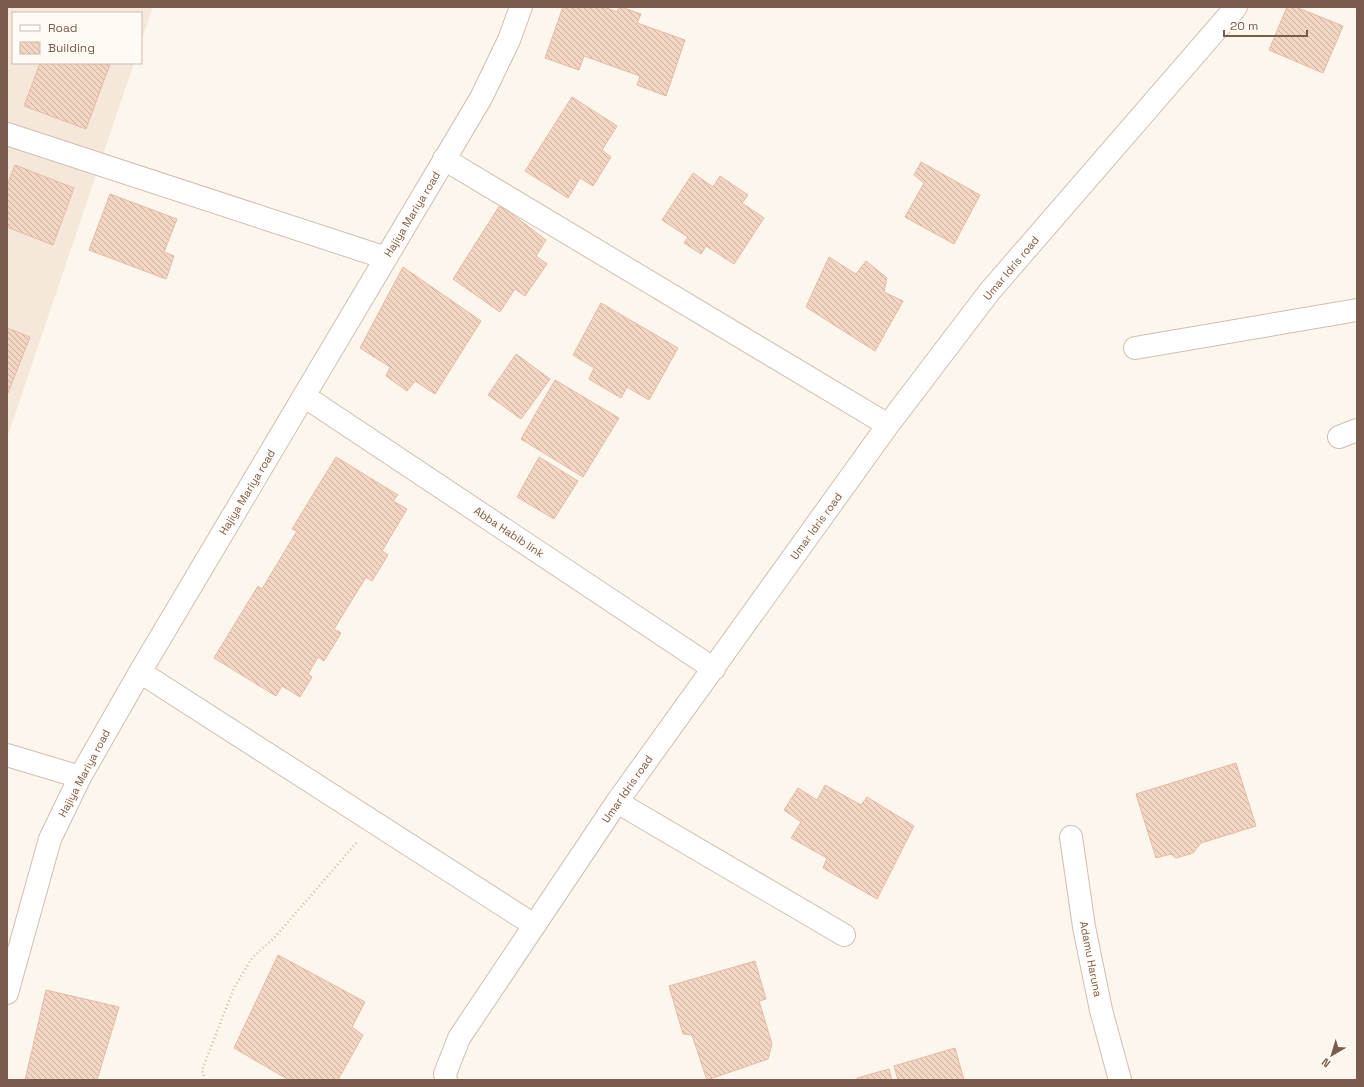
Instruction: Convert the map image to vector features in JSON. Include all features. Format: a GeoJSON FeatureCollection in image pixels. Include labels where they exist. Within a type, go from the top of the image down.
{"type":"FeatureCollection","features":[{"type":"Feature","properties":{"kind":"street","name":"Hajiya Mariya road"},"geometry":{"type":"LineString","coordinates":[[7,992],[50,839],[80,777],[140,672],[481,98],[509,40],[521,7]]}},
{"type":"Feature","properties":{"kind":"street","name":"Umar Idris road"},"geometry":{"type":"LineString","coordinates":[[446,1080],[445,1074],[459,1038],[617,802],[888,425],[990,291],[1236,7]]}},
{"type":"Feature","properties":{"kind":"street"},"geometry":{"type":"LineString","coordinates":[[7,134],[386,258]]}},
{"type":"Feature","properties":{"kind":"street"},"geometry":{"type":"LineString","coordinates":[[444,159],[888,425]]}},
{"type":"Feature","properties":{"kind":"street"},"geometry":{"type":"LineString","coordinates":[[1135,348],[1357,310]]}},
{"type":"Feature","properties":{"kind":"street","name":"Abba Habib link"},"geometry":{"type":"LineString","coordinates":[[304,396],[714,669]]}},
{"type":"Feature","properties":{"kind":"street"},"geometry":{"type":"LineString","coordinates":[[140,672],[534,925]]}},
{"type":"Feature","properties":{"kind":"street"},"geometry":{"type":"LineString","coordinates":[[7,755],[80,777]]}},
{"type":"Feature","properties":{"kind":"street"},"geometry":{"type":"LineString","coordinates":[[617,802],[844,935]]}},
{"type":"Feature","properties":{"kind":"street","name":"Adamu Haruna"},"geometry":{"type":"LineString","coordinates":[[1071,837],[1084,927],[1101,1010],[1120,1080]]}},
{"type":"Feature","properties":{"kind":"path"},"geometry":{"type":"LineString","coordinates":[[205,1080],[202,1070],[228,1001],[252,958],[275,937],[374,822]]}},
{"type":"Feature","properties":{"kind":"shaded area"},"geometry":{"type":"Polygon","coordinates":[[[7,7],[153,7],[142,38],[142,12],[12,12],[12,64],[134,64],[7,438],[7,7]]]}},
{"type":"Feature","properties":{"kind":"building"},"geometry":{"type":"Polygon","coordinates":[[[563,7],[604,7],[617,12],[619,7],[621,7],[641,14],[637,23],[685,40],[666,96],[637,85],[640,76],[584,56],[579,70],[545,58],[563,7]]]}},
{"type":"Feature","properties":{"kind":"building"},"geometry":{"type":"Polygon","coordinates":[[[1287,7],[1296,7],[1343,26],[1323,73],[1269,50],[1287,7]]]}},
{"type":"Feature","properties":{"kind":"building"},"geometry":{"type":"Polygon","coordinates":[[[40,64],[110,64],[86,129],[24,106],[40,64]]]}},
{"type":"Feature","properties":{"kind":"building"},"geometry":{"type":"Polygon","coordinates":[[[572,97],[617,126],[602,150],[611,157],[593,186],[580,178],[568,198],[525,171],[572,97]]]}},
{"type":"Feature","properties":{"kind":"building"},"geometry":{"type":"Polygon","coordinates":[[[921,162],[980,195],[954,244],[905,217],[924,183],[914,175],[921,162]]]}},
{"type":"Feature","properties":{"kind":"building"},"geometry":{"type":"Polygon","coordinates":[[[15,165],[74,188],[53,245],[7,227],[7,186],[15,165]]]}},
{"type":"Feature","properties":{"kind":"building"},"geometry":{"type":"Polygon","coordinates":[[[693,173],[713,187],[720,176],[748,195],[742,203],[764,218],[734,264],[706,246],[701,254],[684,243],[688,237],[662,220],[693,173]]]}},
{"type":"Feature","properties":{"kind":"building"},"geometry":{"type":"Polygon","coordinates":[[[110,194],[177,219],[164,252],[174,256],[166,279],[89,250],[110,194]]]}},
{"type":"Feature","properties":{"kind":"building"},"geometry":{"type":"Polygon","coordinates":[[[500,205],[546,240],[536,256],[547,264],[525,296],[515,289],[500,312],[453,279],[500,205]]]}},
{"type":"Feature","properties":{"kind":"building"},"geometry":{"type":"Polygon","coordinates":[[[829,257],[856,274],[866,261],[887,278],[884,292],[903,301],[875,351],[806,307],[829,257]]]}},
{"type":"Feature","properties":{"kind":"building"},"geometry":{"type":"Polygon","coordinates":[[[403,267],[481,321],[435,394],[415,381],[407,391],[386,376],[390,367],[360,348],[403,267]]]}},
{"type":"Feature","properties":{"kind":"building"},"geometry":{"type":"Polygon","coordinates":[[[601,303],[678,348],[649,400],[627,387],[621,398],[589,379],[594,368],[573,355],[601,303]]]}},
{"type":"Feature","properties":{"kind":"building"},"geometry":{"type":"Polygon","coordinates":[[[7,328],[30,337],[8,393],[7,393],[7,328]]]}},
{"type":"Feature","properties":{"kind":"building"},"geometry":{"type":"Polygon","coordinates":[[[516,354],[550,379],[521,419],[488,395],[516,354]]]}},
{"type":"Feature","properties":{"kind":"building"},"geometry":{"type":"Polygon","coordinates":[[[555,380],[619,418],[583,477],[521,439],[555,380]]]}},
{"type":"Feature","properties":{"kind":"building"},"geometry":{"type":"Polygon","coordinates":[[[336,457],[398,495],[393,501],[407,509],[382,551],[388,555],[372,581],[366,577],[334,629],[341,633],[324,661],[318,657],[308,674],[312,677],[300,697],[282,686],[276,696],[214,658],[258,586],[262,589],[297,531],[292,529],[336,457]]]}},
{"type":"Feature","properties":{"kind":"building"},"geometry":{"type":"Polygon","coordinates":[[[539,457],[578,481],[554,519],[517,497],[539,457]]]}},
{"type":"Feature","properties":{"kind":"building"},"geometry":{"type":"Polygon","coordinates":[[[1236,763],[1256,826],[1201,843],[1193,853],[1176,858],[1171,854],[1156,858],[1136,794],[1236,763]]]}},
{"type":"Feature","properties":{"kind":"building"},"geometry":{"type":"Polygon","coordinates":[[[825,785],[861,805],[867,797],[914,826],[877,899],[823,868],[827,858],[791,838],[801,822],[784,810],[798,788],[817,800],[825,785]]]}},
{"type":"Feature","properties":{"kind":"building"},"geometry":{"type":"Polygon","coordinates":[[[278,955],[365,1002],[352,1027],[363,1035],[338,1080],[289,1080],[234,1048],[278,955]]]}},
{"type":"Feature","properties":{"kind":"building"},"geometry":{"type":"Polygon","coordinates":[[[755,961],[766,999],[759,1001],[772,1044],[768,1059],[707,1080],[692,1035],[683,1034],[669,986],[755,961]]]}},
{"type":"Feature","properties":{"kind":"building"},"geometry":{"type":"Polygon","coordinates":[[[46,990],[119,1007],[97,1080],[25,1080],[46,990]]]}},
{"type":"Feature","properties":{"kind":"building"},"geometry":{"type":"Polygon","coordinates":[[[955,1048],[964,1080],[898,1080],[894,1066],[955,1048]]]}},
{"type":"Feature","properties":{"kind":"building"},"geometry":{"type":"Polygon","coordinates":[[[889,1069],[892,1080],[857,1080],[857,1078],[889,1069]]]}}]}
